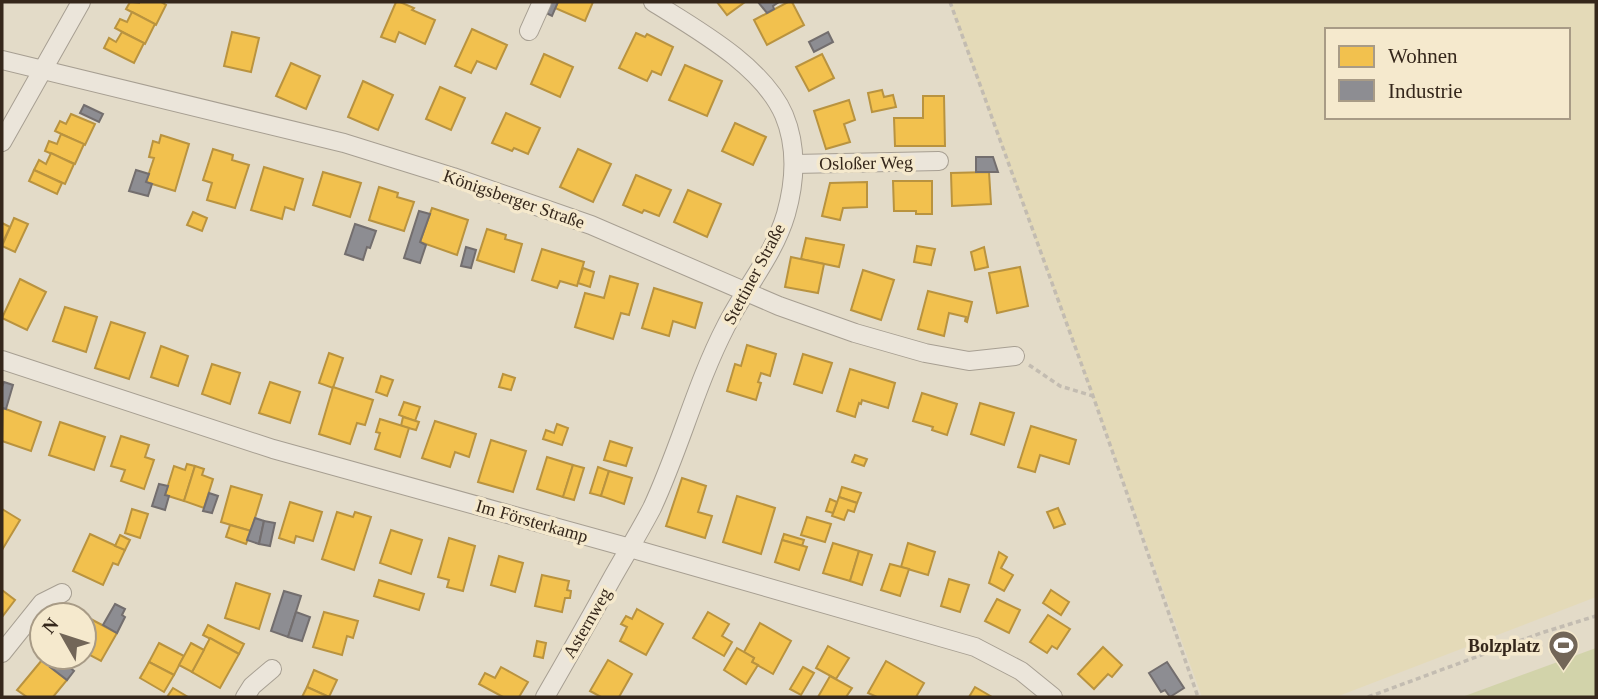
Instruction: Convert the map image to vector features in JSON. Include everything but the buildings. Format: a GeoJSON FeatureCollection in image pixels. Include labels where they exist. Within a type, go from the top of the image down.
{"type":"FeatureCollection","features":[{"type":"Feature","properties":{"kind":"street"},"geometry":{"type":"LineString","coordinates":[[2,142],[81,2]]}},
{"type":"Feature","properties":{"kind":"street"},"geometry":{"type":"LineString","coordinates":[[529,31],[542,2]]}},
{"type":"Feature","properties":{"kind":"street","name":"Stettiner Straße"},"geometry":{"type":"LineString","coordinates":[[630,548],[656,496],[721,337],[778,236],[791,191],[793,164],[791,139],[784,114],[769,91],[741,61],[653,2]]}},
{"type":"Feature","properties":{"kind":"street","name":"Königsberger Straße"},"geometry":{"type":"LineString","coordinates":[[2,60],[344,143],[453,177],[591,225],[779,306],[855,333],[925,353],[969,361],[1016,356]]}},
{"type":"Feature","properties":{"kind":"street","name":"Osloßer Weg"},"geometry":{"type":"LineString","coordinates":[[793,164],[939,161]]}},
{"type":"Feature","properties":{"kind":"street","name":"Im Försterkamp"},"geometry":{"type":"LineString","coordinates":[[2,360],[273,449],[975,647],[1021,671],[1053,697]]}},
{"type":"Feature","properties":{"kind":"street","name":"Asternweg"},"geometry":{"type":"LineString","coordinates":[[545,697],[630,548]]}},
{"type":"Feature","properties":{"kind":"street"},"geometry":{"type":"LineString","coordinates":[[2,653],[42,603],[62,593]]}},
{"type":"Feature","properties":{"kind":"street"},"geometry":{"type":"LineString","coordinates":[[245,697],[252,686],[272,669]]}},
{"type":"Feature","properties":{"kind":"path"},"geometry":{"type":"LineString","coordinates":[[950,2],[1093,396],[1198,697]]}},
{"type":"Feature","properties":{"kind":"path"},"geometry":{"type":"LineString","coordinates":[[1016,356],[1060,386],[1093,396]]}},
{"type":"Feature","properties":{"kind":"path"},"geometry":{"type":"LineString","coordinates":[[1368,697],[1541,633],[1596,616]]}},
{"type":"Feature","properties":{"kind":"shaded area"},"geometry":{"type":"Polygon","coordinates":[[[949,2],[1596,2],[1596,597],[1336,697],[1202,697],[949,2]]]}},
{"type":"Feature","properties":{"kind":"green space","name":"Bolzplatz"},"geometry":{"type":"Polygon","coordinates":[[[1596,648],[1596,697],[1462,697],[1596,648]]]}},
{"type":"Feature","properties":{"kind":"place","name":"Bolzplatz"},"geometry":{"type":"Point","coordinates":[1563,673]}}]}
